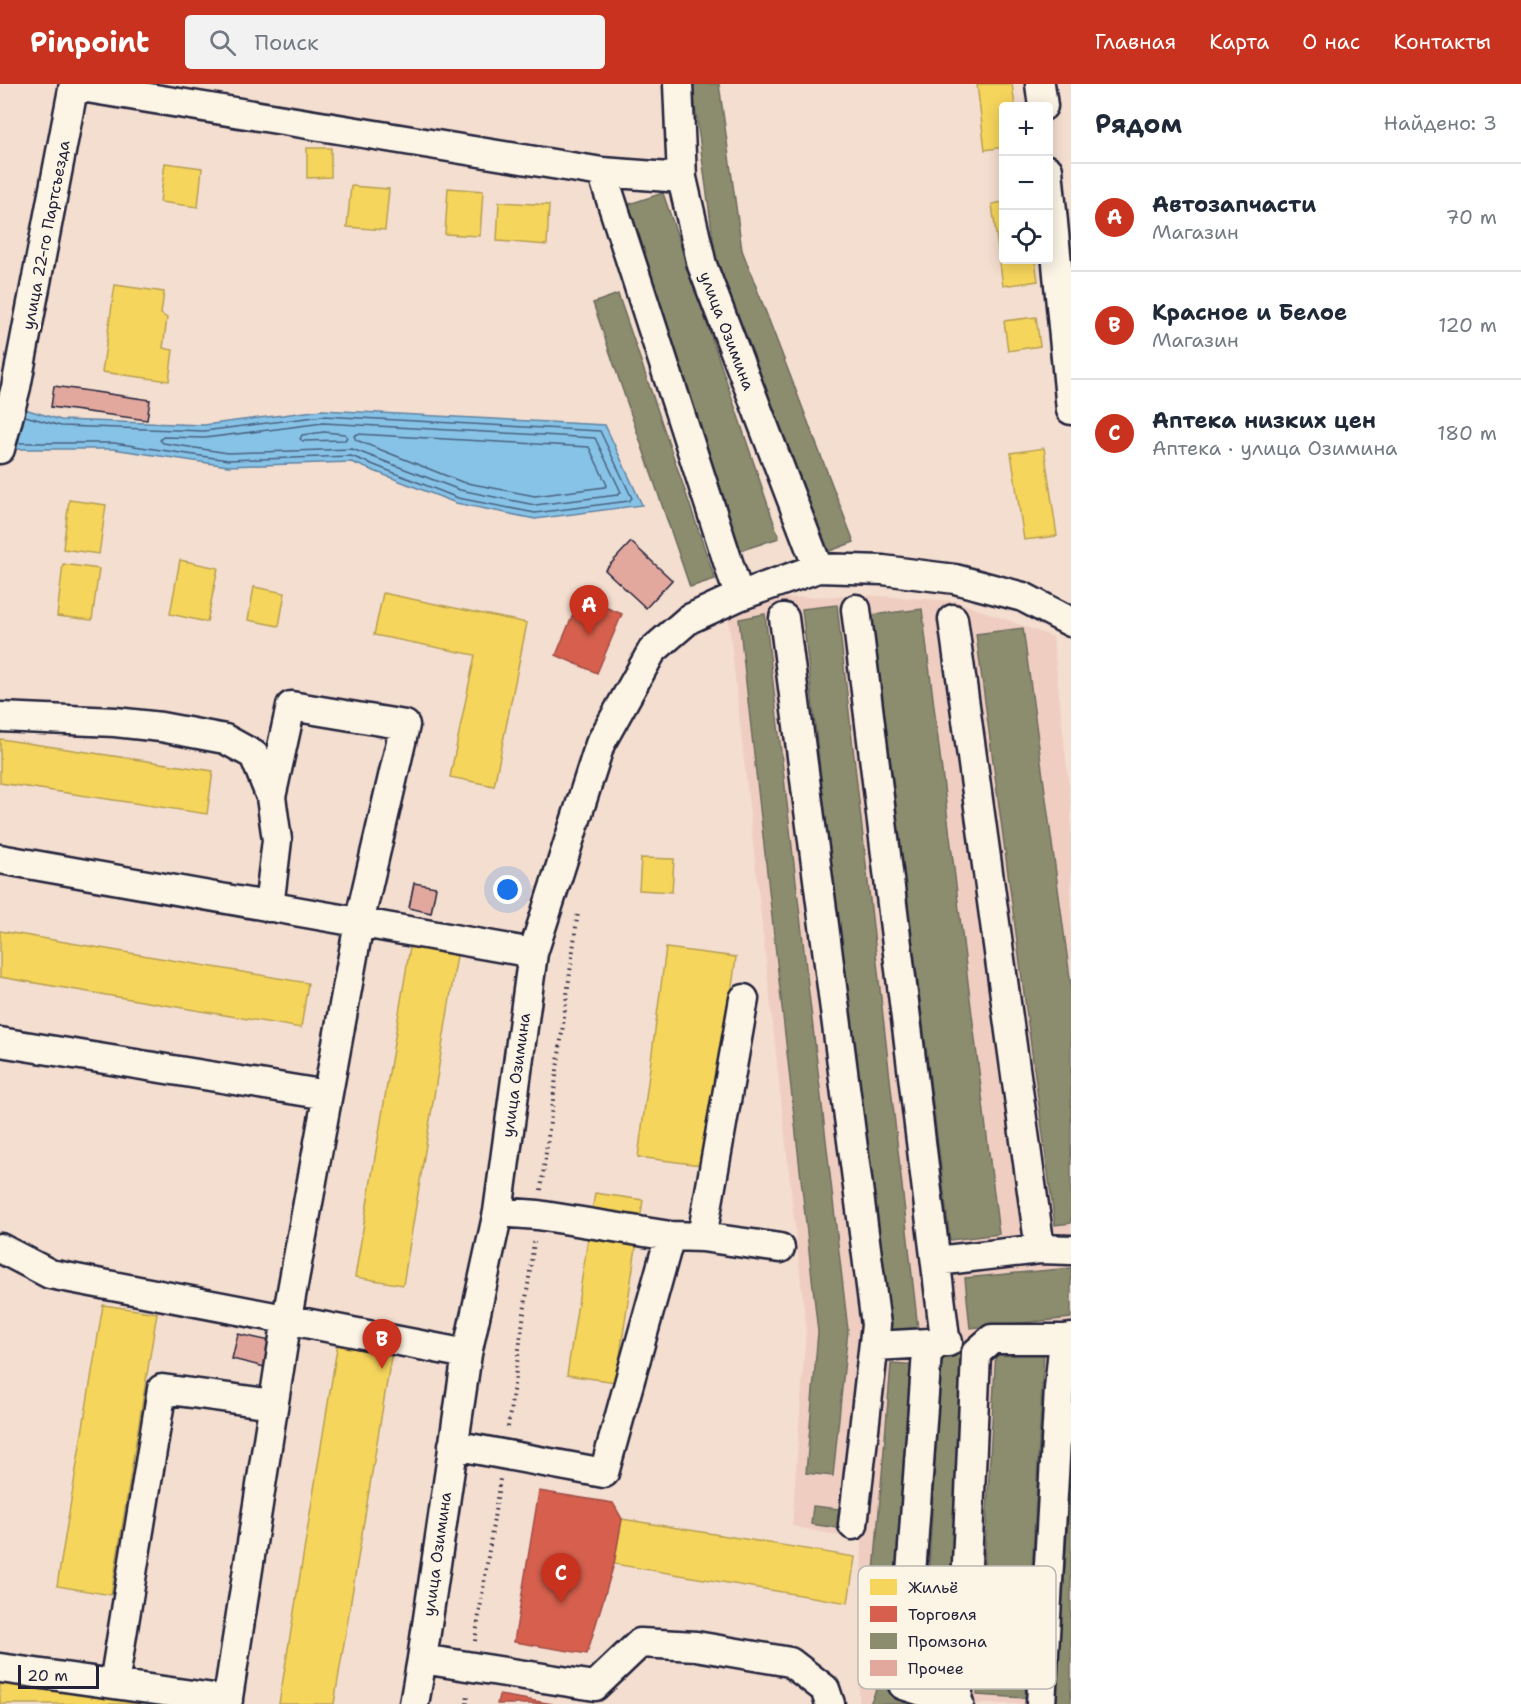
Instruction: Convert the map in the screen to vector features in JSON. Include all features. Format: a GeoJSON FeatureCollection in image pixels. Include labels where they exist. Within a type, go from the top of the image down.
{"type":"FeatureCollection","features":[{"type":"Feature","properties":{"kind":"street","name":"улица Озимина"},"geometry":{"type":"LineString","coordinates":[[678,84],[682,178],[702,265],[818,568]]}},
{"type":"Feature","properties":{"kind":"street"},"geometry":{"type":"LineString","coordinates":[[1040,84],[1042,102]]}},
{"type":"Feature","properties":{"kind":"street"},"geometry":{"type":"LineString","coordinates":[[75,85],[602,172],[682,178]]}},
{"type":"Feature","properties":{"kind":"street","name":"улица 22-го Партсъезда"},"geometry":{"type":"LineString","coordinates":[[0,449],[16,387],[75,85]]}},
{"type":"Feature","properties":{"kind":"street"},"geometry":{"type":"LineString","coordinates":[[602,172],[739,596]]}},
{"type":"Feature","properties":{"kind":"street"},"geometry":{"type":"LineString","coordinates":[[1052,210],[1071,410]]}},
{"type":"Feature","properties":{"kind":"street","name":"улица Озимина"},"geometry":{"type":"LineString","coordinates":[[414,1704],[467,1354],[498,1212],[533,953],[600,744],[652,651],[689,619],[739,596],[818,568],[883,570],[955,579],[1023,597],[1071,622]]}},
{"type":"Feature","properties":{"kind":"street"},"geometry":{"type":"LineString","coordinates":[[856,609],[945,1338],[927,1352],[912,1566]]}},
{"type":"Feature","properties":{"kind":"street"},"geometry":{"type":"LineString","coordinates":[[784,618],[876,1325],[853,1525]]}},
{"type":"Feature","properties":{"kind":"street"},"geometry":{"type":"LineString","coordinates":[[953,618],[1040,1249]]}},
{"type":"Feature","properties":{"kind":"street"},"geometry":{"type":"LineString","coordinates":[[0,1668],[228,1702],[286,1318],[359,923],[405,725],[291,706],[271,797]]}},
{"type":"Feature","properties":{"kind":"street"},"geometry":{"type":"LineString","coordinates":[[0,717],[116,722],[161,727],[225,739],[254,755],[271,797],[276,840],[269,907]]}},
{"type":"Feature","properties":{"kind":"street"},"geometry":{"type":"LineString","coordinates":[[0,859],[533,953]]}},
{"type":"Feature","properties":{"kind":"street"},"geometry":{"type":"LineString","coordinates":[[702,1237],[744,999]]}},
{"type":"Feature","properties":{"kind":"street"},"geometry":{"type":"LineString","coordinates":[[0,1042],[327,1095]]}},
{"type":"Feature","properties":{"kind":"street"},"geometry":{"type":"LineString","coordinates":[[498,1212],[538,1215],[670,1236],[702,1237],[780,1248]]}},
{"type":"Feature","properties":{"kind":"street"},"geometry":{"type":"LineString","coordinates":[[453,1446],[604,1473],[670,1236]]}},
{"type":"Feature","properties":{"kind":"street"},"geometry":{"type":"LineString","coordinates":[[937,1261],[1040,1249],[1071,1250]]}},
{"type":"Feature","properties":{"kind":"street"},"geometry":{"type":"LineString","coordinates":[[2,1254],[50,1274],[467,1354]]}},
{"type":"Feature","properties":{"kind":"street"},"geometry":{"type":"LineString","coordinates":[[875,1346],[992,1339],[1067,1339],[1051,1566]]}},
{"type":"Feature","properties":{"kind":"street"},"geometry":{"type":"LineString","coordinates":[[967,1566],[976,1353],[992,1339]]}},
{"type":"Feature","properties":{"kind":"street"},"geometry":{"type":"LineString","coordinates":[[114,1684],[162,1389],[273,1404]]}},
{"type":"Feature","properties":{"kind":"street"},"geometry":{"type":"LineString","coordinates":[[422,1659],[595,1686],[640,1643],[696,1646],[790,1662],[825,1689],[830,1704]]}},
{"type":"Feature","properties":{"kind":"street"},"geometry":{"type":"LineString","coordinates":[[915,1689],[958,1703]]}},
{"type":"Feature","properties":{"kind":"street"},"geometry":{"type":"LineString","coordinates":[[1041,1704],[1042,1689]]}},
{"type":"Feature","properties":{"kind":"shaded area"},"geometry":{"type":"Polygon","coordinates":[[[862,595],[956,601],[1053,637],[1071,806],[1071,1704],[859,1704],[859,1689],[1056,1689],[1056,1566],[862,1566],[862,1541],[792,1526],[806,1328],[728,614],[785,598],[862,595]]]}},
{"type":"Feature","properties":{"kind":"water"},"geometry":{"type":"Polygon","coordinates":[[[5,403],[61,420],[204,425],[322,410],[605,425],[642,505],[535,519],[456,503],[351,462],[228,466],[113,449],[0,449],[5,403]]]}},
{"type":"Feature","properties":{"kind":"building: Жильё"},"geometry":{"type":"Polygon","coordinates":[[[977,84],[1012,84],[1014,102],[999,102],[999,148],[985,150],[977,84]]]}},
{"type":"Feature","properties":{"kind":"building: Жильё"},"geometry":{"type":"Polygon","coordinates":[[[307,148],[331,148],[331,177],[307,178],[307,148]]]}},
{"type":"Feature","properties":{"kind":"building: Жильё"},"geometry":{"type":"Polygon","coordinates":[[[165,163],[202,168],[198,207],[160,202],[165,163]]]}},
{"type":"Feature","properties":{"kind":"building: Жильё"},"geometry":{"type":"Polygon","coordinates":[[[351,186],[389,189],[385,230],[347,227],[351,186]]]}},
{"type":"Feature","properties":{"kind":"building: Жильё"},"geometry":{"type":"Polygon","coordinates":[[[448,188],[483,191],[480,236],[445,234],[448,188]]]}},
{"type":"Feature","properties":{"kind":"building: Жильё"},"geometry":{"type":"Polygon","coordinates":[[[499,202],[549,205],[547,245],[497,241],[499,202]]]}},
{"type":"Feature","properties":{"kind":"building: Жильё"},"geometry":{"type":"Polygon","coordinates":[[[999,203],[999,256],[992,204],[999,203]]]}},
{"type":"Feature","properties":{"kind":"building: Жильё"},"geometry":{"type":"Polygon","coordinates":[[[1000,264],[1036,264],[1038,281],[1003,286],[1000,264]]]}},
{"type":"Feature","properties":{"kind":"building: Жильё"},"geometry":{"type":"Polygon","coordinates":[[[115,285],[164,292],[161,314],[167,318],[163,348],[173,350],[169,381],[102,372],[115,285]]]}},
{"type":"Feature","properties":{"kind":"building: Жильё"},"geometry":{"type":"Polygon","coordinates":[[[1036,317],[1040,346],[1008,351],[1004,321],[1036,317]]]}},
{"type":"Feature","properties":{"kind":"building: Жильё"},"geometry":{"type":"Polygon","coordinates":[[[1044,448],[1057,536],[1024,540],[1011,453],[1044,448]]]}},
{"type":"Feature","properties":{"kind":"building: Жильё"},"geometry":{"type":"Polygon","coordinates":[[[69,500],[106,505],[99,554],[63,549],[69,500]]]}},
{"type":"Feature","properties":{"kind":"building: Жильё"},"geometry":{"type":"Polygon","coordinates":[[[180,560],[218,568],[207,622],[170,614],[180,560]]]}},
{"type":"Feature","properties":{"kind":"building: Жильё"},"geometry":{"type":"Polygon","coordinates":[[[63,564],[99,569],[92,620],[57,616],[63,564]]]}},
{"type":"Feature","properties":{"kind":"building: Жильё"},"geometry":{"type":"Polygon","coordinates":[[[254,587],[285,593],[279,626],[248,620],[254,587]]]}},
{"type":"Feature","properties":{"kind":"building: Жильё"},"geometry":{"type":"Polygon","coordinates":[[[383,593],[527,623],[494,786],[450,777],[475,655],[374,635],[383,593]]]}},
{"type":"Feature","properties":{"kind":"building: Жильё"},"geometry":{"type":"Polygon","coordinates":[[[0,739],[213,771],[207,814],[0,783],[0,739]]]}},
{"type":"Feature","properties":{"kind":"building: Жильё"},"geometry":{"type":"Polygon","coordinates":[[[641,858],[674,859],[672,892],[639,890],[641,858]]]}},
{"type":"Feature","properties":{"kind":"building: Жильё"},"geometry":{"type":"Polygon","coordinates":[[[413,929],[460,937],[403,1285],[355,1277],[413,929]]]}},
{"type":"Feature","properties":{"kind":"building: Жильё"},"geometry":{"type":"Polygon","coordinates":[[[0,931],[308,983],[301,1028],[0,977],[0,931]]]}},
{"type":"Feature","properties":{"kind":"building: Жильё"},"geometry":{"type":"Polygon","coordinates":[[[666,948],[736,957],[708,1166],[638,1157],[666,948]]]}},
{"type":"Feature","properties":{"kind":"building: Жильё"},"geometry":{"type":"Polygon","coordinates":[[[595,1193],[643,1200],[616,1382],[567,1375],[595,1193]]]}},
{"type":"Feature","properties":{"kind":"building: Жильё"},"geometry":{"type":"Polygon","coordinates":[[[103,1305],[157,1313],[111,1595],[57,1586],[103,1305]]]}},
{"type":"Feature","properties":{"kind":"building: Жильё"},"geometry":{"type":"Polygon","coordinates":[[[338,1342],[392,1351],[334,1704],[279,1704],[338,1342]]]}},
{"type":"Feature","properties":{"kind":"building: Жильё"},"geometry":{"type":"Polygon","coordinates":[[[622,1519],[855,1557],[848,1603],[614,1564],[622,1519]]]}},
{"type":"Feature","properties":{"kind":"building: Жильё"},"geometry":{"type":"Polygon","coordinates":[[[0,1670],[182,1704],[0,1704],[0,1670]]]}},
{"type":"Feature","properties":{"kind":"building: Торговля"},"geometry":{"type":"Polygon","coordinates":[[[580,597],[622,614],[597,673],[556,655],[580,597]]]}},
{"type":"Feature","properties":{"kind":"building: Торговля"},"geometry":{"type":"Polygon","coordinates":[[[539,1491],[613,1503],[622,1519],[614,1564],[587,1654],[514,1642],[539,1491]]]}},
{"type":"Feature","properties":{"kind":"building: Торговля"},"geometry":{"type":"Polygon","coordinates":[[[499,1695],[553,1704],[497,1704],[499,1695]]]}},
{"type":"Feature","properties":{"kind":"building: Промзона"},"geometry":{"type":"Polygon","coordinates":[[[692,84],[719,84],[742,250],[854,542],[827,552],[716,260],[692,84]]]}},
{"type":"Feature","properties":{"kind":"building: Промзона"},"geometry":{"type":"Polygon","coordinates":[[[663,193],[779,538],[733,553],[617,208],[663,193]]]}},
{"type":"Feature","properties":{"kind":"building: Промзона"},"geometry":{"type":"Polygon","coordinates":[[[618,294],[715,579],[690,587],[593,303],[618,294]]]}},
{"type":"Feature","properties":{"kind":"building: Промзона"},"geometry":{"type":"Polygon","coordinates":[[[837,605],[919,1338],[885,1342],[802,609],[837,605]]]}},
{"type":"Feature","properties":{"kind":"building: Промзона"},"geometry":{"type":"Polygon","coordinates":[[[922,609],[999,1234],[950,1240],[872,615],[922,609]]]}},
{"type":"Feature","properties":{"kind":"building: Промзона"},"geometry":{"type":"Polygon","coordinates":[[[765,614],[848,1330],[833,1476],[806,1473],[818,1332],[739,619],[765,614]]]}},
{"type":"Feature","properties":{"kind":"building: Промзона"},"geometry":{"type":"Polygon","coordinates":[[[1023,628],[1071,985],[1071,1223],[1055,1225],[976,634],[1023,628]]]}},
{"type":"Feature","properties":{"kind":"building: Промзона"},"geometry":{"type":"Polygon","coordinates":[[[1071,1268],[1071,1318],[970,1328],[965,1278],[1071,1268]]]}},
{"type":"Feature","properties":{"kind":"building: Промзона"},"geometry":{"type":"Polygon","coordinates":[[[996,1349],[1044,1351],[1032,1566],[984,1566],[996,1349]]]}},
{"type":"Feature","properties":{"kind":"building: Промзона"},"geometry":{"type":"Polygon","coordinates":[[[941,1352],[966,1354],[954,1566],[929,1566],[941,1352]]]}},
{"type":"Feature","properties":{"kind":"building: Промзона"},"geometry":{"type":"Polygon","coordinates":[[[891,1364],[918,1366],[902,1566],[875,1566],[891,1364]]]}},
{"type":"Feature","properties":{"kind":"building: Промзона"},"geometry":{"type":"Polygon","coordinates":[[[1071,1483],[1071,1704],[1055,1704],[1071,1483]]]}},
{"type":"Feature","properties":{"kind":"building: Промзона"},"geometry":{"type":"Polygon","coordinates":[[[813,1506],[839,1509],[837,1528],[811,1524],[813,1506]]]}},
{"type":"Feature","properties":{"kind":"building: Промзона"},"geometry":{"type":"Polygon","coordinates":[[[876,1689],[893,1689],[927,1704],[870,1704],[876,1689]]]}},
{"type":"Feature","properties":{"kind":"building: Промзона"},"geometry":{"type":"Polygon","coordinates":[[[977,1689],[1025,1689],[1025,1698],[977,1695],[977,1689]]]}},
{"type":"Feature","properties":{"kind":"building: Прочее"},"geometry":{"type":"Polygon","coordinates":[[[54,386],[150,400],[147,420],[51,407],[54,386]]]}},
{"type":"Feature","properties":{"kind":"building: Прочее"},"geometry":{"type":"Polygon","coordinates":[[[631,542],[672,580],[646,608],[605,570],[631,542]]]}},
{"type":"Feature","properties":{"kind":"building: Прочее"},"geometry":{"type":"Polygon","coordinates":[[[414,883],[436,887],[431,913],[409,908],[414,883]]]}},
{"type":"Feature","properties":{"kind":"building: Прочее"},"geometry":{"type":"Polygon","coordinates":[[[238,1334],[275,1342],[269,1368],[232,1359],[238,1334]]]}},
{"type":"Feature","properties":{"kind":"place","name":"Автозапчасти"},"geometry":{"type":"Point","coordinates":[589,635]}},
{"type":"Feature","properties":{"kind":"place","name":"Красное и Белое"},"geometry":{"type":"Point","coordinates":[382,1369]}},
{"type":"Feature","properties":{"kind":"place","name":"Аптека низких цен"},"geometry":{"type":"Point","coordinates":[561,1603]}}]}
